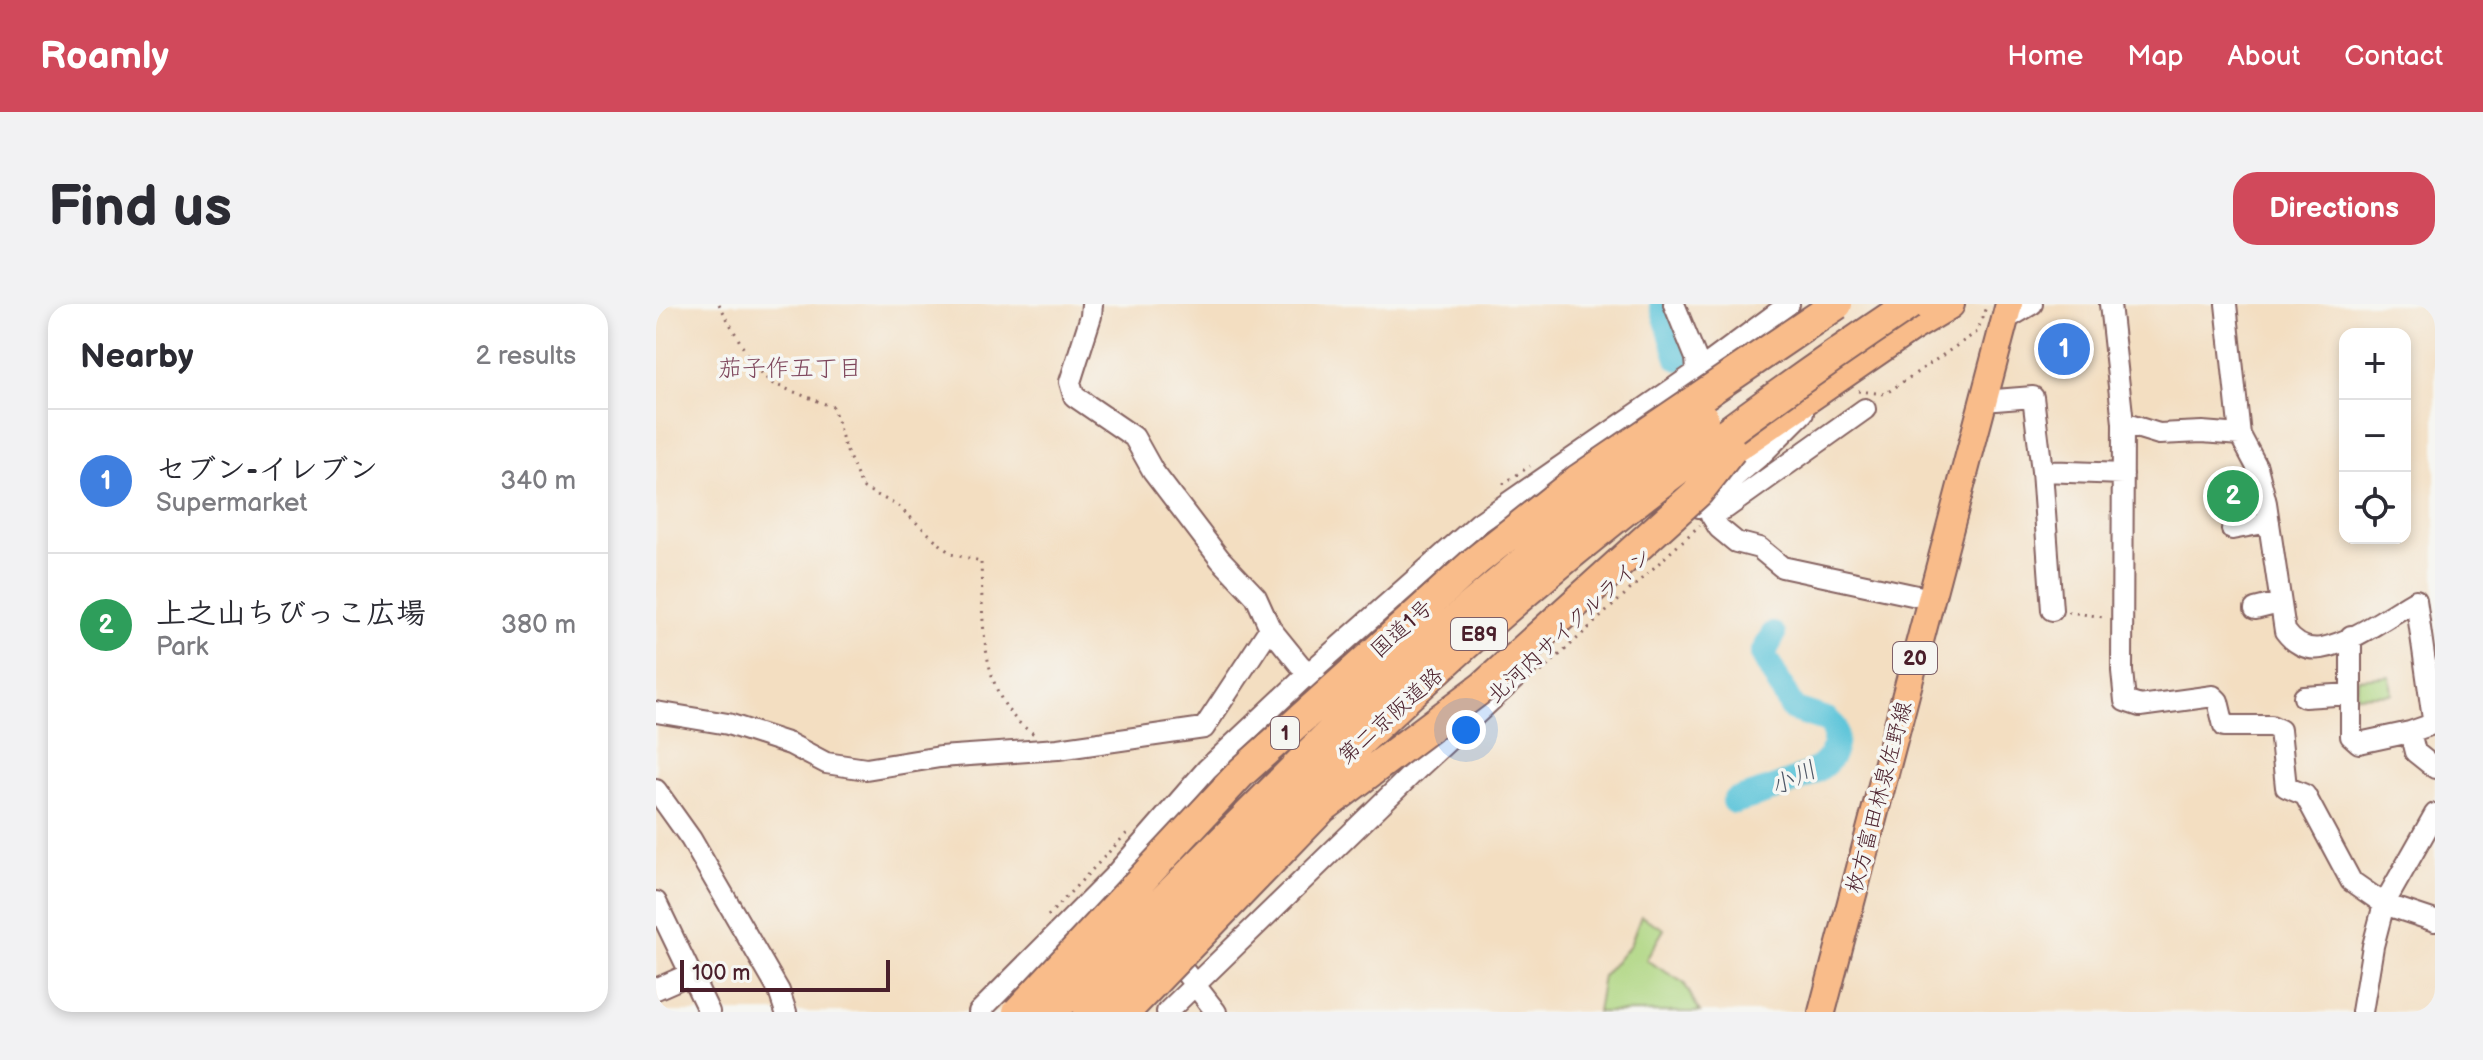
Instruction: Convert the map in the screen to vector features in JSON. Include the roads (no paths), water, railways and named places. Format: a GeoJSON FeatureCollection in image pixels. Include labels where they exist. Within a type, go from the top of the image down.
{"type":"FeatureCollection","features":[{"type":"Feature","properties":{"kind":"highway","name":"国道1号"},"geometry":{"type":"LineString","coordinates":[[1018,1012],[1242,772],[1476,561],[1578,480],[1837,304]]}},
{"type":"Feature","properties":{"kind":"highway","name":"第二京阪道路"},"geometry":{"type":"LineString","coordinates":[[1052,1012],[1335,728],[1469,608],[1576,517],[1683,433],[1861,304]]}},
{"type":"Feature","properties":{"kind":"highway","name":"第二京阪道路"},"geometry":{"type":"LineString","coordinates":[[1089,1012],[1340,760],[1593,535],[1833,355],[1910,304]]}},
{"type":"Feature","properties":{"kind":"highway"},"geometry":{"type":"LineString","coordinates":[[1141,1012],[1544,604],[1647,515],[1731,450],[1854,392],[1949,304]]}},
{"type":"Feature","properties":{"kind":"highway"},"geometry":{"type":"LineString","coordinates":[[1125,1012],[1322,808],[1483,687],[1698,492],[1731,450]]}},
{"type":"Feature","properties":{"kind":"highway"},"geometry":{"type":"LineString","coordinates":[[997,1012],[1203,792],[1372,631],[1526,507],[1578,480]]}},
{"type":"Feature","properties":{"kind":"main road","name":"枚方富田林泉佐野線"},"geometry":{"type":"LineString","coordinates":[[1822,1012],[1983,401],[2000,309]]}},
{"type":"Feature","properties":{"kind":"street"},"geometry":{"type":"LineString","coordinates":[[1092,304],[1070,382],[1074,396],[1134,437],[1153,471],[1220,559],[1256,597],[1270,628],[1309,673],[1411,775]]}},
{"type":"Feature","properties":{"kind":"street"},"geometry":{"type":"LineString","coordinates":[[1674,304],[1696,358],[1710,471],[1710,507],[1719,528],[1736,542],[1759,548],[1782,567],[1931,599]]}},
{"type":"Feature","properties":{"kind":"street"},"geometry":{"type":"LineString","coordinates":[[979,1012],[1113,877],[1207,769],[1309,673],[1479,523],[1697,372],[1789,304]]}},
{"type":"Feature","properties":{"kind":"street"},"geometry":{"type":"LineString","coordinates":[[2000,309],[2032,304]]}},
{"type":"Feature","properties":{"kind":"street"},"geometry":{"type":"LineString","coordinates":[[2110,304],[2123,423],[2125,701],[2140,706],[2213,696],[2218,701],[2224,726],[2271,726],[2280,730],[2286,787],[2305,795],[2351,881],[2384,904],[2435,921]]}},
{"type":"Feature","properties":{"kind":"street"},"geometry":{"type":"LineString","coordinates":[[2226,304],[2240,435],[2257,467],[2285,631],[2292,641],[2321,649],[2416,600],[2433,719],[2430,725],[2359,743],[2351,736],[2351,636]]}},
{"type":"Feature","properties":{"kind":"street"},"geometry":{"type":"LineString","coordinates":[[1710,507],[1726,508],[1854,392]]}},
{"type":"Feature","properties":{"kind":"street"},"geometry":{"type":"LineString","coordinates":[[1167,1012],[1411,775],[1710,507],[1762,454],[1854,392]]}},
{"type":"Feature","properties":{"kind":"street"},"geometry":{"type":"LineString","coordinates":[[1983,401],[2044,397],[2042,471],[2052,610]]}},
{"type":"Feature","properties":{"kind":"street"},"geometry":{"type":"LineString","coordinates":[[2123,423],[2159,434],[2202,432],[2240,435]]}},
{"type":"Feature","properties":{"kind":"street"},"geometry":{"type":"LineString","coordinates":[[2042,471],[2123,474]]}},
{"type":"Feature","properties":{"kind":"street"},"geometry":{"type":"LineString","coordinates":[[2232,529],[2287,499]]}},
{"type":"Feature","properties":{"kind":"street"},"geometry":{"type":"LineString","coordinates":[[2255,609],[2279,603]]}},
{"type":"Feature","properties":{"kind":"street"},"geometry":{"type":"LineString","coordinates":[[656,712],[728,724],[790,744],[826,763],[866,769],[940,757],[1058,749],[1204,728],[1270,628]]}},
{"type":"Feature","properties":{"kind":"street"},"geometry":{"type":"LineString","coordinates":[[2304,697],[2351,694]]}},
{"type":"Feature","properties":{"kind":"street"},"geometry":{"type":"LineString","coordinates":[[2410,732],[2415,752],[2435,768]]}},
{"type":"Feature","properties":{"kind":"street"},"geometry":{"type":"LineString","coordinates":[[656,790],[691,839],[779,991],[786,1012]]}},
{"type":"Feature","properties":{"kind":"street"},"geometry":{"type":"LineString","coordinates":[[2362,1012],[2384,904],[2435,814]]}},
{"type":"Feature","properties":{"kind":"street"},"geometry":{"type":"LineString","coordinates":[[1113,877],[1216,1012]]}},
{"type":"Feature","properties":{"kind":"street"},"geometry":{"type":"LineString","coordinates":[[656,902],[709,1012]]}},
{"type":"Feature","properties":{"kind":"street"},"geometry":{"type":"LineString","coordinates":[[656,989],[690,974]]}},
{"type":"Feature","properties":{"kind":"waterway","name":"小川"},"geometry":{"type":"LineString","coordinates":[[1662,304],[1679,358]]}},
{"type":"Feature","properties":{"kind":"waterway","name":"小川"},"geometry":{"type":"LineString","coordinates":[[1735,801],[1812,773],[1829,759],[1834,748],[1835,728],[1827,720],[1793,709],[1763,654],[1773,635]]}},
{"type":"Feature","properties":{"kind":"place","name":"セブン-イレブン"},"geometry":{"type":"Point","coordinates":[2064,349]}},
{"type":"Feature","properties":{"kind":"place","name":"上之山ちびっこ広場"},"geometry":{"type":"Point","coordinates":[2233,496]}},
{"type":"Feature","properties":{"kind":"district","name":"茄子作五丁目"},"geometry":{"type":"Point","coordinates":[790,368]}}]}
